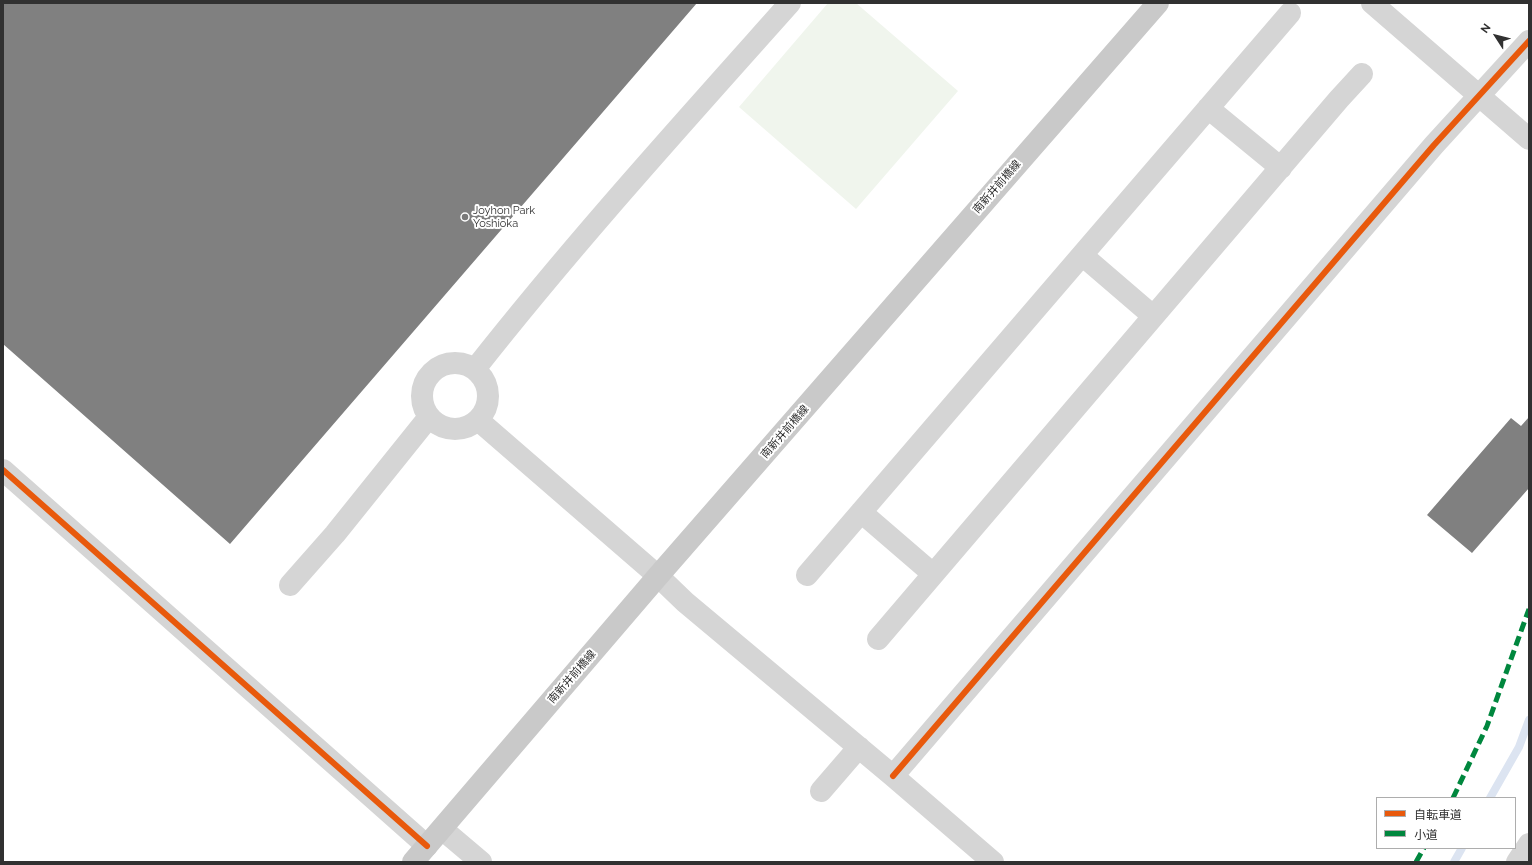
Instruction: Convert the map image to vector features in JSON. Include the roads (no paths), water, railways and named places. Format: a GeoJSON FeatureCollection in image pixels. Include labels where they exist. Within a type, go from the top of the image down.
{"type":"FeatureCollection","features":[{"type":"Feature","properties":{"kind":"main road","name":"南新井前橋線"},"geometry":{"type":"LineString","coordinates":[[420,854],[658,576],[1158,3]]}},
{"type":"Feature","properties":{"kind":"street"},"geometry":{"type":"LineString","coordinates":[[475,369],[578,242],[790,3]]}},
{"type":"Feature","properties":{"kind":"street"},"geometry":{"type":"LineString","coordinates":[[1372,3],[1529,139]]}},
{"type":"Feature","properties":{"kind":"street"},"geometry":{"type":"LineString","coordinates":[[807,575],[1290,13]]}},
{"type":"Feature","properties":{"kind":"street"},"geometry":{"type":"LineString","coordinates":[[893,776],[1478,96],[1529,41]]}},
{"type":"Feature","properties":{"kind":"street"},"geometry":{"type":"LineString","coordinates":[[878,638],[1362,74]]}},
{"type":"Feature","properties":{"kind":"street"},"geometry":{"type":"LineString","coordinates":[[1208,108],[1281,168]]}},
{"type":"Feature","properties":{"kind":"street"},"geometry":{"type":"LineString","coordinates":[[1082,254],[1153,316]]}},
{"type":"Feature","properties":{"kind":"street"},"geometry":{"type":"LineString","coordinates":[[456,362],[475,369],[483,379],[488,389],[488,400],[485,410],[478,420],[469,426],[459,429],[448,428],[438,424],[429,417],[424,408],[422,397],[423,386],[428,377],[436,369],[446,364],[456,362]]}},
{"type":"Feature","properties":{"kind":"street"},"geometry":{"type":"LineString","coordinates":[[290,585],[335,534],[429,417]]}},
{"type":"Feature","properties":{"kind":"street"},"geometry":{"type":"LineString","coordinates":[[478,420],[658,576],[685,602],[893,776],[993,862]]}},
{"type":"Feature","properties":{"kind":"street"},"geometry":{"type":"LineString","coordinates":[[3,470],[420,854]]}},
{"type":"Feature","properties":{"kind":"street"},"geometry":{"type":"LineString","coordinates":[[861,512],[933,574]]}},
{"type":"Feature","properties":{"kind":"street"},"geometry":{"type":"LineString","coordinates":[[821,791],[859,748]]}},
{"type":"Feature","properties":{"kind":"street"},"geometry":{"type":"LineString","coordinates":[[442,828],[480,862]]}},
{"type":"Feature","properties":{"kind":"street"},"geometry":{"type":"LineString","coordinates":[[1517,862],[1529,844]]}},
{"type":"Feature","properties":{"kind":"waterway"},"geometry":{"type":"LineString","coordinates":[[1491,797],[1519,747],[1529,720]]}},
{"type":"Feature","properties":{"kind":"waterway"},"geometry":{"type":"LineString","coordinates":[[1454,862],[1461,849]]}},
{"type":"Feature","properties":{"kind":"place","name":"Joyhon Park Yoshioka"},"geometry":{"type":"Point","coordinates":[465,217]}}]}
